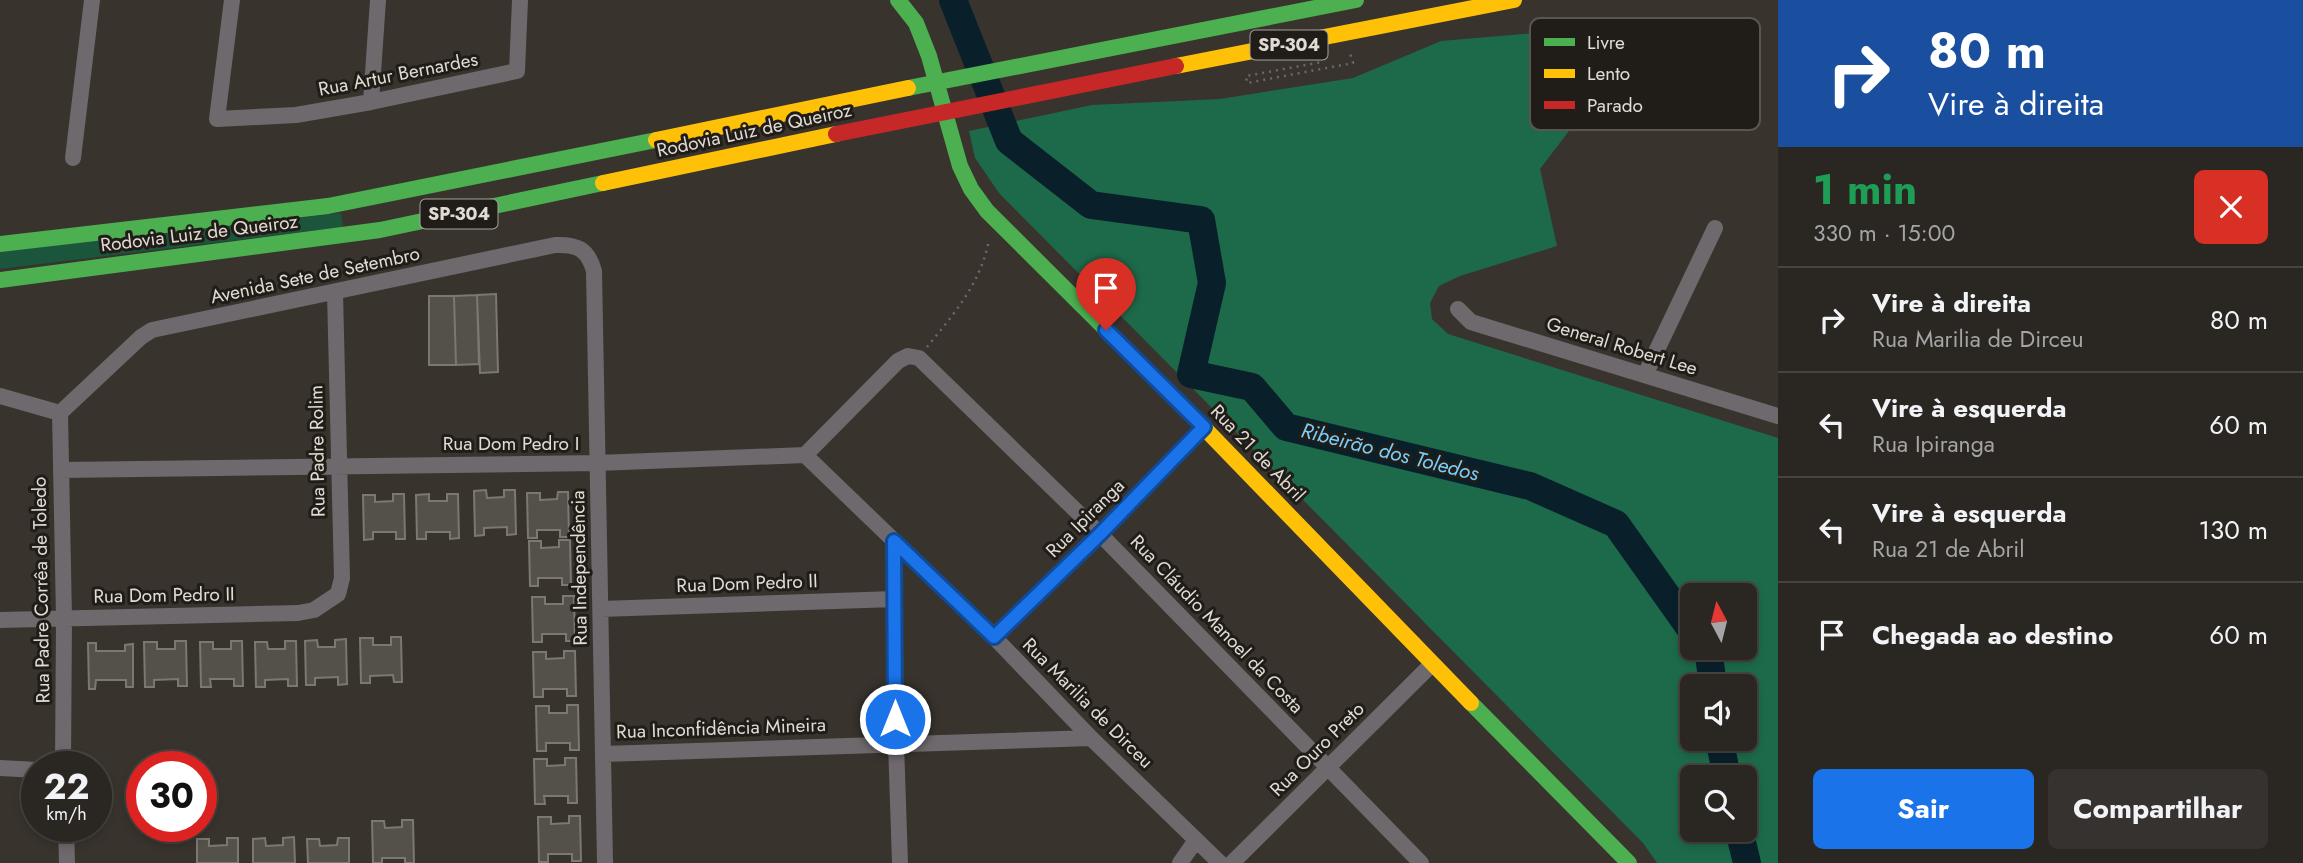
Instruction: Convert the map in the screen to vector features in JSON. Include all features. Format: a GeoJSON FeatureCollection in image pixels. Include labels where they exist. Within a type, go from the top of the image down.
{"type":"FeatureCollection","features":[{"type":"Feature","properties":{"kind":"main road","name":"Rua 21 de Abril"},"geometry":{"type":"LineString","coordinates":[[898,0],[916,23],[929,56],[960,166],[971,189],[993,217],[1204,427],[1432,664],[1629,863]]}},
{"type":"Feature","properties":{"kind":"main road","name":"Rodovia Luiz de Queiroz"},"geometry":{"type":"LineString","coordinates":[[0,244],[314,207],[395,194],[908,88],[1356,0]]}},
{"type":"Feature","properties":{"kind":"main road","name":"Rodovia Luiz de Queiroz"},"geometry":{"type":"LineString","coordinates":[[5,280],[380,230],[912,118],[1514,0]]}},
{"type":"Feature","properties":{"kind":"street"},"geometry":{"type":"LineString","coordinates":[[73,158],[92,0]]}},
{"type":"Feature","properties":{"kind":"street","name":"Rua Artur Bernardes"},"geometry":{"type":"LineString","coordinates":[[232,0],[217,119],[296,115],[371,103],[517,71],[520,0]]}},
{"type":"Feature","properties":{"kind":"street"},"geometry":{"type":"LineString","coordinates":[[371,103],[378,0]]}},
{"type":"Feature","properties":{"kind":"street"},"geometry":{"type":"LineString","coordinates":[[1645,375],[1715,228]]}},
{"type":"Feature","properties":{"kind":"street","name":"Avenida Sete de Setembro"},"geometry":{"type":"LineString","coordinates":[[60,413],[141,337],[152,330],[555,245],[584,251],[591,260],[594,271]]}},
{"type":"Feature","properties":{"kind":"street","name":"Rua Independência"},"geometry":{"type":"LineString","coordinates":[[594,271],[605,863]]}},
{"type":"Feature","properties":{"kind":"street","name":"Rua Padre Rolim"},"geometry":{"type":"LineString","coordinates":[[327,603],[338,594],[342,578],[334,293]]}},
{"type":"Feature","properties":{"kind":"street","name":"General Robert Lee"},"geometry":{"type":"LineString","coordinates":[[1458,309],[1471,322],[1778,416]]}},
{"type":"Feature","properties":{"kind":"street"},"geometry":{"type":"LineString","coordinates":[[806,455],[898,361],[908,356],[919,358]]}},
{"type":"Feature","properties":{"kind":"street","name":"Rua Cláudio Manoel da Costa"},"geometry":{"type":"LineString","coordinates":[[919,358],[1100,534],[1421,863]]}},
{"type":"Feature","properties":{"kind":"street"},"geometry":{"type":"LineString","coordinates":[[0,396],[60,413]]}},
{"type":"Feature","properties":{"kind":"street","name":"Rua Padre Corrêa de Toledo"},"geometry":{"type":"LineString","coordinates":[[60,413],[64,618],[63,751]]}},
{"type":"Feature","properties":{"kind":"street","name":"Rua Ipiranga"},"geometry":{"type":"LineString","coordinates":[[994,637],[1100,534],[1204,427]]}},
{"type":"Feature","properties":{"kind":"street","name":"Rua Dom Pedro I"},"geometry":{"type":"LineString","coordinates":[[61,470],[597,463],[806,455]]}},
{"type":"Feature","properties":{"kind":"street","name":"Rua Marilia de Dirceu"},"geometry":{"type":"LineString","coordinates":[[806,455],[994,637],[1091,738],[1220,863]]}},
{"type":"Feature","properties":{"kind":"street"},"geometry":{"type":"LineString","coordinates":[[894,541],[895,743],[900,863]]}},
{"type":"Feature","properties":{"kind":"street","name":"Rua Dom Pedro II"},"geometry":{"type":"LineString","coordinates":[[601,609],[894,599]]}},
{"type":"Feature","properties":{"kind":"street","name":"Rua Dom Pedro II"},"geometry":{"type":"LineString","coordinates":[[0,620],[298,613],[314,610],[327,603]]}},
{"type":"Feature","properties":{"kind":"street","name":"Rua Ouro Preto"},"geometry":{"type":"LineString","coordinates":[[1232,863],[1432,664]]}},
{"type":"Feature","properties":{"kind":"street","name":"Rua Inconfidência Mineira"},"geometry":{"type":"LineString","coordinates":[[604,754],[1091,738]]}},
{"type":"Feature","properties":{"kind":"street"},"geometry":{"type":"LineString","coordinates":[[0,768],[21,769]]}},
{"type":"Feature","properties":{"kind":"street"},"geometry":{"type":"LineString","coordinates":[[1180,863],[1196,840]]}},
{"type":"Feature","properties":{"kind":"street"},"geometry":{"type":"LineString","coordinates":[[66,842],[67,863]]}},
{"type":"Feature","properties":{"kind":"path"},"geometry":{"type":"LineString","coordinates":[[1349,48],[1353,63]]}},
{"type":"Feature","properties":{"kind":"path"},"geometry":{"type":"LineString","coordinates":[[919,358],[972,287],[984,263],[993,217]]}},
{"type":"Feature","properties":{"kind":"green space"},"geometry":{"type":"Polygon","coordinates":[[[1530,33],[1530,130],[1570,130],[1540,169],[1557,246],[1460,276],[1439,286],[1430,303],[1432,319],[1448,334],[1778,438],[1778,863],[1657,863],[1643,843],[999,193],[975,158],[969,131],[1092,105],[1220,99],[1353,78],[1441,41],[1530,33]]]}},
{"type":"Feature","properties":{"kind":"green space"},"geometry":{"type":"Polygon","coordinates":[[[341,213],[343,227],[0,269],[0,250],[341,213]]]}},
{"type":"Feature","properties":{"kind":"building"},"geometry":{"type":"Polygon","coordinates":[[[496,294],[498,372],[480,373],[477,295],[496,294]]]}},
{"type":"Feature","properties":{"kind":"building"},"geometry":{"type":"Polygon","coordinates":[[[477,295],[479,364],[456,365],[454,296],[477,295]]]}},
{"type":"Feature","properties":{"kind":"building"},"geometry":{"type":"Polygon","coordinates":[[[429,296],[454,296],[456,365],[429,365],[429,296]]]}},
{"type":"Feature","properties":{"kind":"building"},"geometry":{"type":"Polygon","coordinates":[[[486,490],[487,498],[504,497],[504,490],[515,490],[516,534],[507,535],[507,527],[484,528],[484,535],[475,536],[474,491],[486,490]]]}},
{"type":"Feature","properties":{"kind":"building"},"geometry":{"type":"Polygon","coordinates":[[[558,492],[568,492],[569,537],[560,537],[560,530],[537,530],[537,538],[528,538],[527,493],[540,493],[540,500],[557,499],[558,492]]]}},
{"type":"Feature","properties":{"kind":"building"},"geometry":{"type":"Polygon","coordinates":[[[393,494],[404,494],[405,539],[396,539],[396,532],[373,532],[373,539],[364,540],[363,495],[375,495],[375,502],[393,501],[393,494]]]}},
{"type":"Feature","properties":{"kind":"building"},"geometry":{"type":"Polygon","coordinates":[[[429,494],[429,501],[447,501],[447,494],[458,494],[459,538],[450,539],[450,532],[426,532],[426,539],[417,539],[416,495],[429,494]]]}},
{"type":"Feature","properties":{"kind":"building"},"geometry":{"type":"Polygon","coordinates":[[[559,540],[570,540],[571,585],[562,585],[562,578],[538,578],[538,586],[530,586],[529,541],[541,541],[541,548],[559,547],[559,540]]]}},
{"type":"Feature","properties":{"kind":"building"},"geometry":{"type":"Polygon","coordinates":[[[563,596],[574,596],[575,641],[566,641],[566,634],[542,634],[542,642],[533,642],[532,597],[545,597],[545,604],[563,604],[563,596]]]}},
{"type":"Feature","properties":{"kind":"building"},"geometry":{"type":"Polygon","coordinates":[[[391,637],[401,637],[402,682],[394,682],[393,675],[370,676],[370,683],[361,683],[360,638],[373,638],[373,645],[391,645],[391,637]]]}},
{"type":"Feature","properties":{"kind":"building"},"geometry":{"type":"Polygon","coordinates":[[[346,639],[347,684],[338,685],[338,677],[315,678],[315,685],[306,685],[305,641],[317,640],[318,647],[335,647],[335,640],[346,639]]]}},
{"type":"Feature","properties":{"kind":"building"},"geometry":{"type":"Polygon","coordinates":[[[175,641],[186,641],[187,686],[178,686],[178,679],[154,680],[154,687],[145,687],[144,642],[157,642],[157,649],[175,649],[175,641]]]}},
{"type":"Feature","properties":{"kind":"building"},"geometry":{"type":"Polygon","coordinates":[[[231,641],[242,641],[243,686],[234,686],[234,679],[210,679],[211,687],[201,687],[200,642],[213,642],[213,649],[231,649],[231,641]]]}},
{"type":"Feature","properties":{"kind":"building"},"geometry":{"type":"Polygon","coordinates":[[[285,641],[296,641],[297,686],[288,686],[288,679],[265,680],[265,687],[256,687],[255,642],[267,642],[268,649],[285,649],[285,641]]]}},
{"type":"Feature","properties":{"kind":"building"},"geometry":{"type":"Polygon","coordinates":[[[88,643],[96,643],[96,651],[125,651],[125,645],[133,644],[133,687],[126,687],[126,680],[96,680],[95,689],[89,689],[88,643]]]}},
{"type":"Feature","properties":{"kind":"building"},"geometry":{"type":"Polygon","coordinates":[[[564,651],[575,651],[576,696],[567,696],[567,689],[543,689],[543,697],[534,697],[533,652],[546,652],[546,659],[564,658],[564,651]]]}},
{"type":"Feature","properties":{"kind":"building"},"geometry":{"type":"Polygon","coordinates":[[[567,705],[578,705],[579,750],[570,750],[570,743],[546,743],[546,751],[537,751],[536,706],[549,706],[549,713],[567,713],[567,705]]]}},
{"type":"Feature","properties":{"kind":"building"},"geometry":{"type":"Polygon","coordinates":[[[565,758],[576,758],[577,803],[568,803],[568,796],[544,796],[545,804],[535,804],[534,759],[547,759],[547,766],[565,765],[565,758]]]}},
{"type":"Feature","properties":{"kind":"building"},"geometry":{"type":"Polygon","coordinates":[[[569,816],[580,816],[581,861],[572,861],[572,854],[548,854],[548,862],[539,862],[538,817],[551,817],[551,824],[569,823],[569,816]]]}},
{"type":"Feature","properties":{"kind":"building"},"geometry":{"type":"Polygon","coordinates":[[[402,820],[413,820],[414,863],[405,863],[405,858],[382,858],[382,863],[373,863],[372,821],[384,821],[385,828],[402,827],[402,820]]]}},
{"type":"Feature","properties":{"kind":"building"},"geometry":{"type":"Polygon","coordinates":[[[294,837],[295,863],[253,863],[253,839],[265,838],[266,846],[283,845],[283,838],[294,837]]]}},
{"type":"Feature","properties":{"kind":"building"},"geometry":{"type":"Polygon","coordinates":[[[227,838],[238,838],[238,863],[197,863],[197,842],[209,842],[209,846],[227,845],[227,838]]]}},
{"type":"Feature","properties":{"kind":"building"},"geometry":{"type":"Polygon","coordinates":[[[338,838],[349,838],[349,863],[308,863],[307,839],[319,839],[320,846],[337,845],[338,838]]]}},
{"type":"Feature","properties":{"kind":"waterway","name":"Ribeirão dos Toledos"},"geometry":{"type":"LineString","coordinates":[[953,0],[1009,141],[1091,205],[1201,220],[1212,283],[1191,374],[1252,387],[1286,427],[1530,486],[1616,524],[1680,614]]}},
{"type":"Feature","properties":{"kind":"waterway","name":"Ribeirão dos Toledos"},"geometry":{"type":"LineString","coordinates":[[1710,660],[1711,674]]}},
{"type":"Feature","properties":{"kind":"waterway","name":"Ribeirão dos Toledos"},"geometry":{"type":"LineString","coordinates":[[1722,751],[1725,765]]}},
{"type":"Feature","properties":{"kind":"waterway","name":"Ribeirão dos Toledos"},"geometry":{"type":"LineString","coordinates":[[1742,842],[1747,863]]}},
{"type":"Feature","properties":{"kind":"traffic: fast"},"geometry":{"type":"LineString","coordinates":[[898,0],[916,23],[929,56],[960,166],[971,189],[987,211],[1178,401]]}},
{"type":"Feature","properties":{"kind":"traffic: fast"},"geometry":{"type":"LineString","coordinates":[[908,88],[1356,0]]}},
{"type":"Feature","properties":{"kind":"traffic: fast"},"geometry":{"type":"LineString","coordinates":[[0,244],[328,206],[656,140]]}},
{"type":"Feature","properties":{"kind":"traffic: fast"},"geometry":{"type":"LineString","coordinates":[[0,280],[380,230],[603,183]]}},
{"type":"Feature","properties":{"kind":"traffic: fast"},"geometry":{"type":"LineString","coordinates":[[1471,703],[1629,863]]}},
{"type":"Feature","properties":{"kind":"traffic: slow"},"geometry":{"type":"LineString","coordinates":[[1176,66],[1514,0]]}},
{"type":"Feature","properties":{"kind":"traffic: slow"},"geometry":{"type":"LineString","coordinates":[[656,140],[908,88]]}},
{"type":"Feature","properties":{"kind":"traffic: slow"},"geometry":{"type":"LineString","coordinates":[[603,183],[836,134]]}},
{"type":"Feature","properties":{"kind":"traffic: slow"},"geometry":{"type":"LineString","coordinates":[[1178,401],[1471,703]]}},
{"type":"Feature","properties":{"kind":"traffic: jam"},"geometry":{"type":"LineString","coordinates":[[836,134],[1176,66]]}},
{"type":"Feature","properties":{"kind":"route"},"geometry":{"type":"LineString","coordinates":[[895,719],[894,541],[994,637],[1100,534],[1204,427],[1106,330]]}}]}
